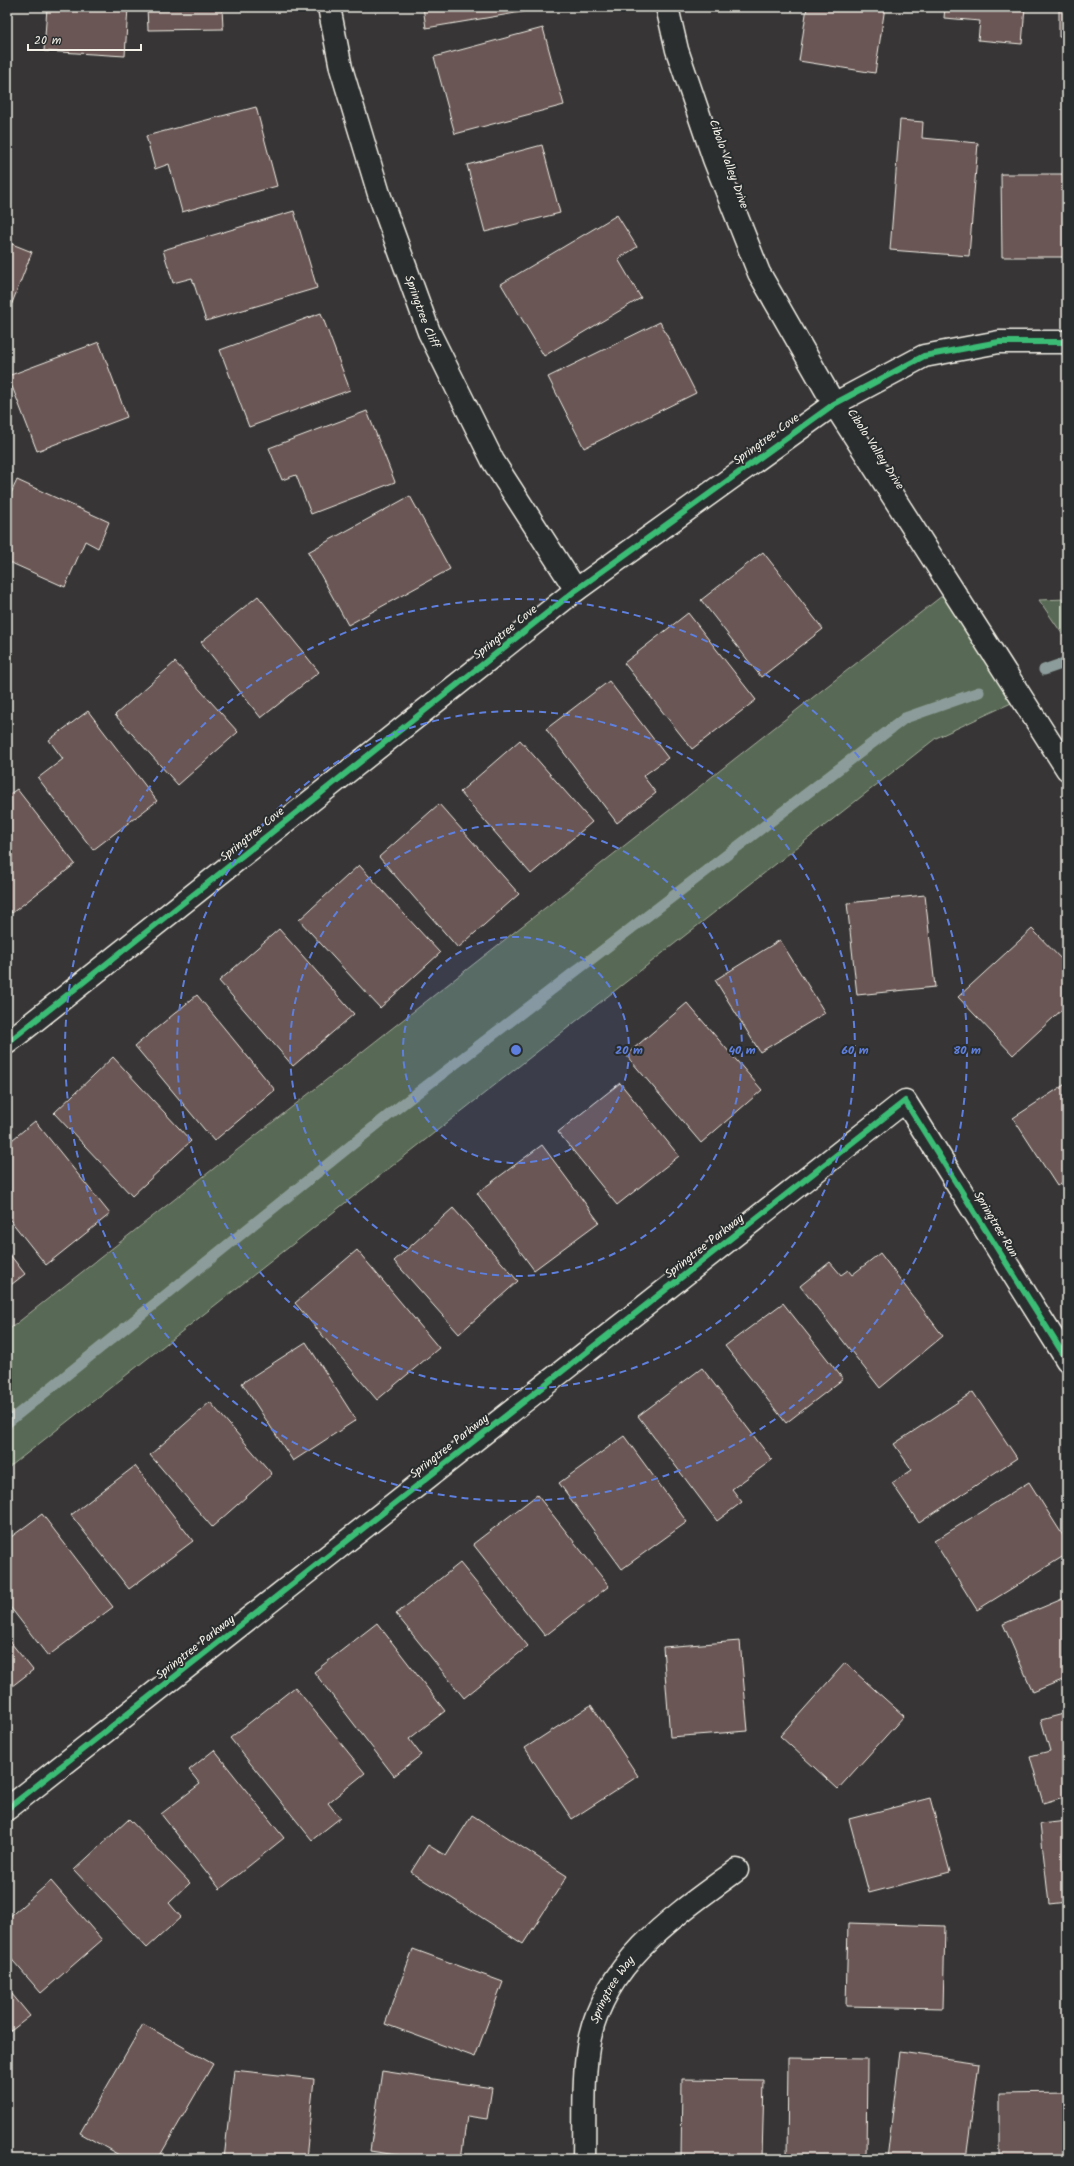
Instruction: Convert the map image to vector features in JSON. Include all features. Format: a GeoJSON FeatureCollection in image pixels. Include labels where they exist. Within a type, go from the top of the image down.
{"type":"FeatureCollection","features":[{"type":"Feature","properties":{"kind":"street","name":"Springtree Cliff"},"geometry":{"type":"LineString","coordinates":[[329,7],[342,68],[379,194],[429,332],[493,461],[576,590]]}},
{"type":"Feature","properties":{"kind":"street","name":"Cibolo Valley Drive"},"geometry":{"type":"LineString","coordinates":[[667,7],[679,57],[714,159],[759,273],[834,404],[1067,769]]}},
{"type":"Feature","properties":{"kind":"street","name":"Springtree Cove"},"geometry":{"type":"LineString","coordinates":[[7,1043],[576,590],[834,404],[924,356],[999,342],[1067,342]]}},
{"type":"Feature","properties":{"kind":"street","name":"Springtree Run"},"geometry":{"type":"LineString","coordinates":[[905,1101],[1067,1360]]}},
{"type":"Feature","properties":{"kind":"street","name":"Springtree Parkway"},"geometry":{"type":"LineString","coordinates":[[7,1809],[905,1101]]}},
{"type":"Feature","properties":{"kind":"street","name":"Springtree Way"},"geometry":{"type":"LineString","coordinates":[[584,2159],[587,2072],[590,2037],[604,2000],[628,1961],[656,1932],[687,1906],[737,1870]]}},
{"type":"Feature","properties":{"kind":"green space"},"geometry":{"type":"Polygon","coordinates":[[[952,588],[1022,698],[936,738],[7,1469],[7,1331],[952,588]]]}},
{"type":"Feature","properties":{"kind":"green space"},"geometry":{"type":"Polygon","coordinates":[[[1067,599],[1067,641],[1039,600],[1067,599]]]}},
{"type":"Feature","properties":{"kind":"building"},"geometry":{"type":"Polygon","coordinates":[[[47,7],[128,7],[125,56],[44,51],[47,7]]]}},
{"type":"Feature","properties":{"kind":"building"},"geometry":{"type":"Polygon","coordinates":[[[147,7],[222,7],[223,29],[148,30],[147,7]]]}},
{"type":"Feature","properties":{"kind":"building"},"geometry":{"type":"Polygon","coordinates":[[[423,7],[540,7],[540,9],[426,28],[423,7]]]}},
{"type":"Feature","properties":{"kind":"building"},"geometry":{"type":"Polygon","coordinates":[[[807,7],[885,7],[875,73],[799,61],[807,7]]]}},
{"type":"Feature","properties":{"kind":"building"},"geometry":{"type":"Polygon","coordinates":[[[945,7],[1025,7],[1022,44],[978,40],[980,21],[944,18],[945,7]]]}},
{"type":"Feature","properties":{"kind":"building"},"geometry":{"type":"Polygon","coordinates":[[[1059,7],[1067,7],[1067,38],[1059,37],[1059,7]]]}},
{"type":"Feature","properties":{"kind":"building"},"geometry":{"type":"Polygon","coordinates":[[[543,28],[564,105],[455,134],[434,57],[543,28]]]}},
{"type":"Feature","properties":{"kind":"building"},"geometry":{"type":"Polygon","coordinates":[[[256,107],[277,186],[182,212],[169,164],[155,169],[146,136],[256,107]]]}},
{"type":"Feature","properties":{"kind":"building"},"geometry":{"type":"Polygon","coordinates":[[[900,120],[923,122],[922,138],[978,143],[969,256],[890,250],[900,120]]]}},
{"type":"Feature","properties":{"kind":"building"},"geometry":{"type":"Polygon","coordinates":[[[542,145],[560,213],[485,232],[467,165],[542,145]]]}},
{"type":"Feature","properties":{"kind":"building"},"geometry":{"type":"Polygon","coordinates":[[[1001,174],[1067,174],[1067,257],[1002,257],[1001,174]]]}},
{"type":"Feature","properties":{"kind":"building"},"geometry":{"type":"Polygon","coordinates":[[[294,211],[317,288],[206,321],[192,278],[173,283],[163,250],[294,211]]]}},
{"type":"Feature","properties":{"kind":"building"},"geometry":{"type":"Polygon","coordinates":[[[617,215],[637,247],[618,259],[641,298],[544,356],[501,284],[617,215]]]}},
{"type":"Feature","properties":{"kind":"building"},"geometry":{"type":"Polygon","coordinates":[[[7,242],[32,252],[7,316],[7,242]]]}},
{"type":"Feature","properties":{"kind":"building"},"geometry":{"type":"Polygon","coordinates":[[[321,313],[350,390],[249,427],[220,350],[321,313]]]}},
{"type":"Feature","properties":{"kind":"building"},"geometry":{"type":"Polygon","coordinates":[[[660,322],[696,393],[584,448],[548,377],[660,322]]]}},
{"type":"Feature","properties":{"kind":"building"},"geometry":{"type":"Polygon","coordinates":[[[99,342],[127,417],[37,451],[8,376],[99,342]]]}},
{"type":"Feature","properties":{"kind":"building"},"geometry":{"type":"Polygon","coordinates":[[[367,411],[395,482],[311,514],[296,475],[282,480],[269,448],[367,411]]]}},
{"type":"Feature","properties":{"kind":"building"},"geometry":{"type":"Polygon","coordinates":[[[17,480],[109,522],[98,548],[85,541],[65,587],[7,561],[7,502],[17,480]]]}},
{"type":"Feature","properties":{"kind":"building"},"geometry":{"type":"Polygon","coordinates":[[[410,496],[450,569],[348,625],[308,552],[410,496]]]}},
{"type":"Feature","properties":{"kind":"building"},"geometry":{"type":"Polygon","coordinates":[[[763,552],[823,629],[761,677],[701,600],[763,552]]]}},
{"type":"Feature","properties":{"kind":"building"},"geometry":{"type":"Polygon","coordinates":[[[258,596],[319,672],[261,718],[201,642],[258,596]]]}},
{"type":"Feature","properties":{"kind":"building"},"geometry":{"type":"Polygon","coordinates":[[[688,613],[756,700],[692,749],[624,663],[688,613]]]}},
{"type":"Feature","properties":{"kind":"building"},"geometry":{"type":"Polygon","coordinates":[[[175,662],[238,732],[178,785],[115,715],[175,662]]]}},
{"type":"Feature","properties":{"kind":"building"},"geometry":{"type":"Polygon","coordinates":[[[609,681],[668,758],[643,776],[656,793],[617,823],[546,729],[609,681]]]}},
{"type":"Feature","properties":{"kind":"building"},"geometry":{"type":"Polygon","coordinates":[[[88,711],[157,801],[93,850],[38,778],[63,759],[49,740],[88,711]]]}},
{"type":"Feature","properties":{"kind":"building"},"geometry":{"type":"Polygon","coordinates":[[[520,740],[592,822],[531,874],[460,792],[520,740]]]}},
{"type":"Feature","properties":{"kind":"building"},"geometry":{"type":"Polygon","coordinates":[[[17,789],[75,864],[12,913],[7,907],[7,796],[17,789]]]}},
{"type":"Feature","properties":{"kind":"building"},"geometry":{"type":"Polygon","coordinates":[[[439,804],[519,894],[458,948],[379,857],[439,804]]]}},
{"type":"Feature","properties":{"kind":"building"},"geometry":{"type":"Polygon","coordinates":[[[359,865],[440,953],[380,1008],[299,920],[359,865]]]}},
{"type":"Feature","properties":{"kind":"building"},"geometry":{"type":"Polygon","coordinates":[[[925,895],[935,987],[857,995],[847,903],[925,895]]]}},
{"type":"Feature","properties":{"kind":"building"},"geometry":{"type":"Polygon","coordinates":[[[279,929],[354,1014],[293,1066],[219,981],[279,929]]]}},
{"type":"Feature","properties":{"kind":"building"},"geometry":{"type":"Polygon","coordinates":[[[1032,929],[1067,965],[1067,1005],[1013,1055],[958,997],[1032,929]]]}},
{"type":"Feature","properties":{"kind":"building"},"geometry":{"type":"Polygon","coordinates":[[[780,940],[825,1013],[760,1052],[715,980],[780,940]]]}},
{"type":"Feature","properties":{"kind":"building"},"geometry":{"type":"Polygon","coordinates":[[[197,995],[275,1090],[214,1141],[135,1046],[197,995]]]}},
{"type":"Feature","properties":{"kind":"building"},"geometry":{"type":"Polygon","coordinates":[[[687,1003],[762,1090],[701,1143],[626,1055],[687,1003]]]}},
{"type":"Feature","properties":{"kind":"building"},"geometry":{"type":"Polygon","coordinates":[[[113,1057],[191,1141],[132,1196],[54,1113],[113,1057]]]}},
{"type":"Feature","properties":{"kind":"building"},"geometry":{"type":"Polygon","coordinates":[[[620,1083],[679,1156],[617,1205],[558,1132],[620,1083]]]}},
{"type":"Feature","properties":{"kind":"building"},"geometry":{"type":"Polygon","coordinates":[[[1067,1083],[1067,1179],[1057,1186],[1013,1118],[1067,1083]]]}},
{"type":"Feature","properties":{"kind":"building"},"geometry":{"type":"Polygon","coordinates":[[[35,1121],[110,1214],[46,1265],[7,1216],[7,1144],[35,1121]]]}},
{"type":"Feature","properties":{"kind":"building"},"geometry":{"type":"Polygon","coordinates":[[[542,1145],[599,1222],[534,1270],[477,1193],[542,1145]]]}},
{"type":"Feature","properties":{"kind":"building"},"geometry":{"type":"Polygon","coordinates":[[[453,1208],[518,1281],[459,1334],[394,1261],[453,1208]]]}},
{"type":"Feature","properties":{"kind":"building"},"geometry":{"type":"Polygon","coordinates":[[[357,1250],[439,1348],[377,1400],[295,1303],[357,1250]]]}},
{"type":"Feature","properties":{"kind":"building"},"geometry":{"type":"Polygon","coordinates":[[[7,1251],[25,1274],[7,1288],[7,1251]]]}},
{"type":"Feature","properties":{"kind":"building"},"geometry":{"type":"Polygon","coordinates":[[[880,1253],[943,1336],[880,1388],[800,1286],[830,1262],[841,1275],[848,1270],[852,1275],[880,1253]]]}},
{"type":"Feature","properties":{"kind":"building"},"geometry":{"type":"Polygon","coordinates":[[[783,1303],[843,1379],[786,1423],[725,1346],[783,1303]]]}},
{"type":"Feature","properties":{"kind":"building"},"geometry":{"type":"Polygon","coordinates":[[[306,1342],[356,1420],[293,1461],[242,1383],[306,1342]]]}},
{"type":"Feature","properties":{"kind":"building"},"geometry":{"type":"Polygon","coordinates":[[[702,1368],[772,1460],[732,1489],[742,1502],[717,1521],[638,1416],[702,1368]]]}},
{"type":"Feature","properties":{"kind":"building"},"geometry":{"type":"Polygon","coordinates":[[[973,1392],[1017,1458],[919,1523],[892,1483],[912,1470],[894,1444],[973,1392]]]}},
{"type":"Feature","properties":{"kind":"building"},"geometry":{"type":"Polygon","coordinates":[[[210,1402],[272,1474],[212,1527],[150,1455],[210,1402]]]}},
{"type":"Feature","properties":{"kind":"building"},"geometry":{"type":"Polygon","coordinates":[[[624,1436],[687,1522],[622,1569],[559,1483],[624,1436]]]}},
{"type":"Feature","properties":{"kind":"building"},"geometry":{"type":"Polygon","coordinates":[[[135,1466],[193,1541],[129,1589],[71,1515],[135,1466]]]}},
{"type":"Feature","properties":{"kind":"building"},"geometry":{"type":"Polygon","coordinates":[[[1029,1482],[1067,1542],[1067,1554],[977,1610],[934,1541],[1029,1482]]]}},
{"type":"Feature","properties":{"kind":"building"},"geometry":{"type":"Polygon","coordinates":[[[537,1495],[609,1586],[545,1636],[473,1544],[537,1495]]]}},
{"type":"Feature","properties":{"kind":"building"},"geometry":{"type":"Polygon","coordinates":[[[42,1514],[113,1607],[48,1656],[7,1603],[7,1540],[42,1514]]]}},
{"type":"Feature","properties":{"kind":"building"},"geometry":{"type":"Polygon","coordinates":[[[460,1563],[528,1646],[464,1698],[396,1614],[460,1563]]]}},
{"type":"Feature","properties":{"kind":"building"},"geometry":{"type":"Polygon","coordinates":[[[1067,1597],[1067,1678],[1033,1692],[1003,1624],[1067,1597]]]}},
{"type":"Feature","properties":{"kind":"building"},"geometry":{"type":"Polygon","coordinates":[[[377,1623],[445,1711],[409,1739],[421,1755],[394,1776],[314,1672],[377,1623]]]}},
{"type":"Feature","properties":{"kind":"building"},"geometry":{"type":"Polygon","coordinates":[[[7,1638],[33,1670],[7,1690],[7,1638]]]}},
{"type":"Feature","properties":{"kind":"building"},"geometry":{"type":"Polygon","coordinates":[[[740,1641],[748,1731],[670,1737],[663,1647],[740,1641]]]}},
{"type":"Feature","properties":{"kind":"building"},"geometry":{"type":"Polygon","coordinates":[[[845,1663],[904,1716],[838,1789],[780,1736],[845,1663]]]}},
{"type":"Feature","properties":{"kind":"building"},"geometry":{"type":"Polygon","coordinates":[[[295,1687],[365,1773],[328,1803],[340,1818],[312,1840],[230,1738],[295,1687]]]}},
{"type":"Feature","properties":{"kind":"building"},"geometry":{"type":"Polygon","coordinates":[[[591,1705],[638,1776],[572,1819],[525,1748],[591,1705]]]}},
{"type":"Feature","properties":{"kind":"building"},"geometry":{"type":"Polygon","coordinates":[[[1067,1713],[1067,1796],[1043,1803],[1030,1756],[1050,1751],[1041,1720],[1067,1713]]]}},
{"type":"Feature","properties":{"kind":"building"},"geometry":{"type":"Polygon","coordinates":[[[214,1750],[284,1838],[220,1889],[161,1814],[200,1784],[189,1770],[214,1750]]]}},
{"type":"Feature","properties":{"kind":"building"},"geometry":{"type":"Polygon","coordinates":[[[930,1798],[950,1872],[869,1893],[849,1819],[930,1798]]]}},
{"type":"Feature","properties":{"kind":"building"},"geometry":{"type":"Polygon","coordinates":[[[472,1815],[567,1876],[523,1944],[411,1872],[428,1845],[446,1856],[472,1815]]]}},
{"type":"Feature","properties":{"kind":"building"},"geometry":{"type":"Polygon","coordinates":[[[129,1819],[190,1883],[169,1903],[181,1917],[147,1948],[74,1870],[129,1819]]]}},
{"type":"Feature","properties":{"kind":"building"},"geometry":{"type":"Polygon","coordinates":[[[1067,1821],[1067,1902],[1049,1904],[1040,1824],[1067,1821]]]}},
{"type":"Feature","properties":{"kind":"building"},"geometry":{"type":"Polygon","coordinates":[[[51,1881],[102,1940],[41,1993],[7,1954],[7,1919],[51,1881]]]}},
{"type":"Feature","properties":{"kind":"building"},"geometry":{"type":"Polygon","coordinates":[[[848,1923],[945,1926],[943,2008],[846,2006],[848,1923]]]}},
{"type":"Feature","properties":{"kind":"building"},"geometry":{"type":"Polygon","coordinates":[[[413,1949],[503,1982],[475,2057],[385,2024],[413,1949]]]}},
{"type":"Feature","properties":{"kind":"building"},"geometry":{"type":"Polygon","coordinates":[[[7,1988],[30,2016],[7,2034],[7,1988]]]}},
{"type":"Feature","properties":{"kind":"building"},"geometry":{"type":"Polygon","coordinates":[[[143,2024],[213,2064],[158,2159],[126,2159],[80,2133],[143,2024]]]}},
{"type":"Feature","properties":{"kind":"building"},"geometry":{"type":"Polygon","coordinates":[[[900,2052],[979,2063],[966,2159],[887,2159],[900,2052]]]}},
{"type":"Feature","properties":{"kind":"building"},"geometry":{"type":"Polygon","coordinates":[[[788,2058],[867,2059],[866,2159],[787,2159],[788,2058]]]}},
{"type":"Feature","properties":{"kind":"building"},"geometry":{"type":"Polygon","coordinates":[[[234,2070],[314,2079],[306,2159],[224,2159],[234,2070]]]}},
{"type":"Feature","properties":{"kind":"building"},"geometry":{"type":"Polygon","coordinates":[[[382,2071],[492,2088],[487,2119],[467,2116],[461,2159],[423,2159],[370,2151],[382,2071]]]}},
{"type":"Feature","properties":{"kind":"building"},"geometry":{"type":"Polygon","coordinates":[[[682,2079],[764,2080],[762,2159],[681,2159],[682,2079]]]}},
{"type":"Feature","properties":{"kind":"building"},"geometry":{"type":"Polygon","coordinates":[[[1067,2092],[1067,2159],[999,2159],[999,2093],[1067,2092]]]}},
{"type":"Feature","properties":{"kind":"waterway"},"geometry":{"type":"LineString","coordinates":[[1044,670],[1067,662]]}},
{"type":"Feature","properties":{"kind":"waterway"},"geometry":{"type":"LineString","coordinates":[[7,1423],[395,1110],[905,718],[979,692]]}},
{"type":"Feature","properties":{"kind":"cycle path"},"geometry":{"type":"LineString","coordinates":[[7,1043],[576,590],[834,404],[924,356],[999,342],[1067,342]]}},
{"type":"Feature","properties":{"kind":"cycle path"},"geometry":{"type":"LineString","coordinates":[[7,1809],[905,1101],[1067,1360]]}}]}
